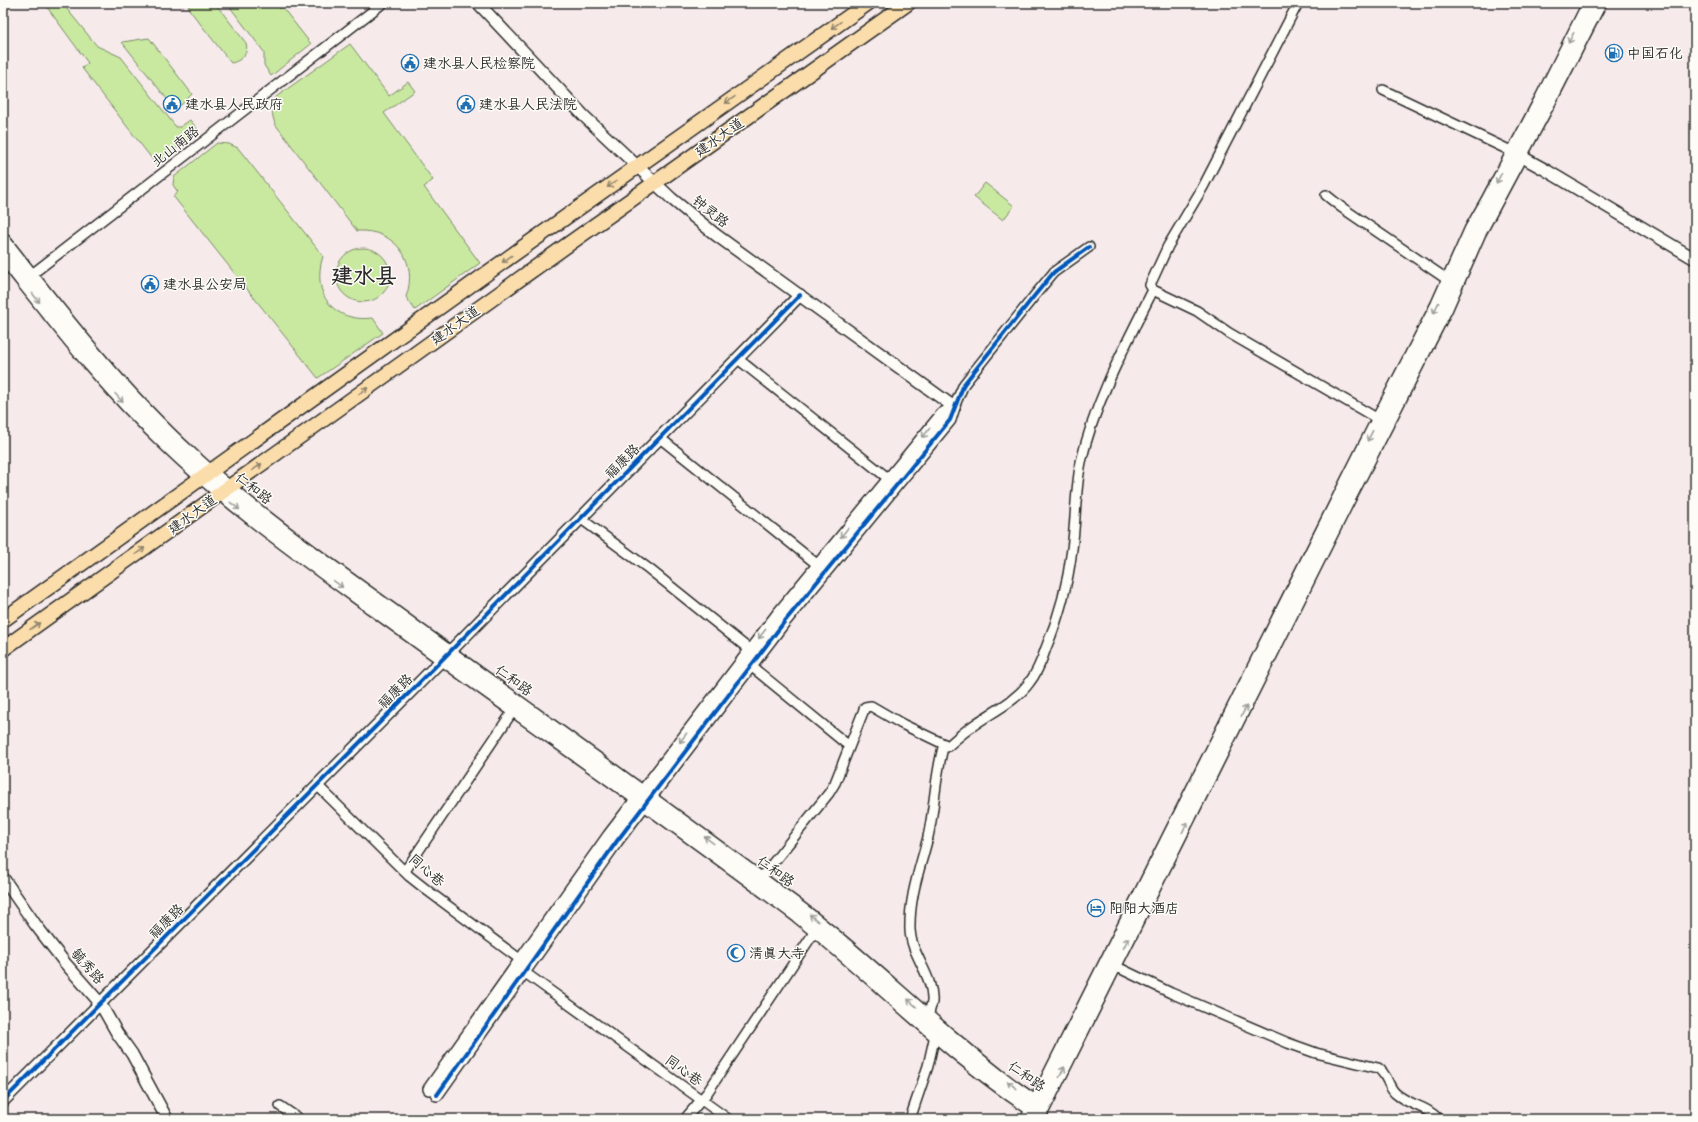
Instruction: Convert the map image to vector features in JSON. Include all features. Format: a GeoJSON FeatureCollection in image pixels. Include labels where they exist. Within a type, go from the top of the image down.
{"type":"FeatureCollection","features":[{"type":"Feature","properties":{"kind":"main road","name":"建水大道"},"geometry":{"type":"LineString","coordinates":[[3,620],[636,167],[868,3]]}},
{"type":"Feature","properties":{"kind":"main road","name":"建水大道"},"geometry":{"type":"LineString","coordinates":[[3,649],[908,3]]}},
{"type":"Feature","properties":{"kind":"main road"},"geometry":{"type":"LineString","coordinates":[[1036,1112],[1321,545],[1446,310],[1479,234],[1589,3]]}},
{"type":"Feature","properties":{"kind":"main road"},"geometry":{"type":"LineString","coordinates":[[1036,1112],[1115,966],[1321,545],[1378,419],[1437,306],[1471,230],[1517,154],[1600,3]]}},
{"type":"Feature","properties":{"kind":"main road","name":"仁和路"},"geometry":{"type":"LineString","coordinates":[[3,239],[27,278]]}},
{"type":"Feature","properties":{"kind":"main road","name":"仁和路"},"geometry":{"type":"LineString","coordinates":[[3,257],[27,278],[131,395],[170,434],[206,475],[296,553],[445,655],[643,798],[815,931],[976,1069],[1036,1112]]}},
{"type":"Feature","properties":{"kind":"main road","name":"仁和路"},"geometry":{"type":"LineString","coordinates":[[445,655],[513,711],[761,878],[825,927],[981,1062],[1036,1112]]}},
{"type":"Feature","properties":{"kind":"street","name":"北山南路"},"geometry":{"type":"LineString","coordinates":[[27,278],[383,3]]}},
{"type":"Feature","properties":{"kind":"street","name":"钟灵路"},"geometry":{"type":"LineString","coordinates":[[478,3],[575,107],[654,183],[716,235],[954,407]]}},
{"type":"Feature","properties":{"kind":"street"},"geometry":{"type":"LineString","coordinates":[[1298,3],[1203,187],[1168,246],[1150,285],[1153,290],[1196,311],[1242,340],[1378,419]]}},
{"type":"Feature","properties":{"kind":"street"},"geometry":{"type":"LineString","coordinates":[[1383,90],[1517,154],[1695,259]]}},
{"type":"Feature","properties":{"kind":"street"},"geometry":{"type":"LineString","coordinates":[[1326,195],[1341,207],[1448,280]]}},
{"type":"Feature","properties":{"kind":"street"},"geometry":{"type":"LineString","coordinates":[[643,798],[751,666],[785,621],[950,420],[964,384],[1035,295],[1054,272],[1089,247]]}},
{"type":"Feature","properties":{"kind":"street"},"geometry":{"type":"LineString","coordinates":[[761,878],[829,793],[835,782],[865,707],[869,706],[948,746],[973,726],[1004,705],[1025,688],[1032,679],[1057,620],[1066,586],[1072,549],[1076,489],[1086,442],[1115,366],[1153,290]]}},
{"type":"Feature","properties":{"kind":"street","name":"福康路"},"geometry":{"type":"LineString","coordinates":[[3,1101],[800,295]]}},
{"type":"Feature","properties":{"kind":"street"},"geometry":{"type":"LineString","coordinates":[[738,359],[888,479]]}},
{"type":"Feature","properties":{"kind":"street"},"geometry":{"type":"LineString","coordinates":[[433,1092],[750,650],[818,564],[942,414],[954,407]]}},
{"type":"Feature","properties":{"kind":"street"},"geometry":{"type":"LineString","coordinates":[[660,438],[818,564]]}},
{"type":"Feature","properties":{"kind":"street"},"geometry":{"type":"LineString","coordinates":[[580,518],[750,650]]}},
{"type":"Feature","properties":{"kind":"street"},"geometry":{"type":"LineString","coordinates":[[751,666],[850,746]]}},
{"type":"Feature","properties":{"kind":"street"},"geometry":{"type":"LineString","coordinates":[[405,871],[513,711]]}},
{"type":"Feature","properties":{"kind":"street"},"geometry":{"type":"LineString","coordinates":[[928,1017],[932,1002],[931,989],[928,978],[912,942],[910,915],[915,879],[928,837],[938,764],[944,744]]}},
{"type":"Feature","properties":{"kind":"street","name":"同心巷"},"geometry":{"type":"LineString","coordinates":[[317,785],[405,871],[428,891],[701,1100],[815,931]]}},
{"type":"Feature","properties":{"kind":"street","name":"毓秀路"},"geometry":{"type":"LineString","coordinates":[[3,878],[35,924],[65,963],[100,1003],[117,1033],[132,1054],[167,1119]]}},
{"type":"Feature","properties":{"kind":"street"},"geometry":{"type":"LineString","coordinates":[[1115,966],[1171,993],[1288,1043],[1316,1053],[1378,1068],[1384,1072],[1396,1094],[1431,1112],[1438,1119]]}},
{"type":"Feature","properties":{"kind":"street"},"geometry":{"type":"LineString","coordinates":[[910,1119],[926,1073],[935,1035]]}},
{"type":"Feature","properties":{"kind":"street"},"geometry":{"type":"LineString","coordinates":[[685,1119],[701,1100],[728,1119]]}},
{"type":"Feature","properties":{"kind":"street"},"geometry":{"type":"LineString","coordinates":[[280,1106],[299,1119]]}},
{"type":"Feature","properties":{"kind":"green space"},"geometry":{"type":"Polygon","coordinates":[[[44,3],[62,3],[97,46],[121,57],[176,127],[180,127],[190,120],[199,131],[156,164],[82,68],[88,63],[44,3]]]}},
{"type":"Feature","properties":{"kind":"green space"},"geometry":{"type":"Polygon","coordinates":[[[190,3],[215,3],[246,43],[247,47],[245,54],[241,59],[231,63],[188,8],[190,3]]]}},
{"type":"Feature","properties":{"kind":"green space"},"geometry":{"type":"Polygon","coordinates":[[[227,3],[275,3],[280,9],[282,7],[311,44],[271,76],[264,65],[264,52],[227,3]]]}},
{"type":"Feature","properties":{"kind":"green space"},"geometry":{"type":"Polygon","coordinates":[[[149,38],[192,94],[181,105],[175,106],[170,103],[122,42],[149,38]]]}},
{"type":"Feature","properties":{"kind":"green space"},"geometry":{"type":"Polygon","coordinates":[[[350,44],[389,96],[408,82],[415,91],[384,113],[433,180],[424,187],[480,263],[415,310],[406,297],[409,284],[409,271],[401,250],[383,235],[357,231],[275,124],[273,117],[272,107],[276,97],[350,44]]]}},
{"type":"Feature","properties":{"kind":"green space"},"geometry":{"type":"Polygon","coordinates":[[[217,143],[229,144],[238,148],[323,256],[320,270],[320,282],[323,294],[328,303],[336,311],[347,316],[373,318],[383,333],[318,378],[173,196],[178,192],[173,185],[174,177],[217,143]]]}},
{"type":"Feature","properties":{"kind":"green space"},"geometry":{"type":"Polygon","coordinates":[[[985,183],[1014,206],[1003,220],[974,197],[985,183]]]}},
{"type":"Feature","properties":{"kind":"green space"},"geometry":{"type":"Polygon","coordinates":[[[358,248],[368,248],[378,252],[386,260],[390,270],[390,280],[386,290],[378,298],[368,302],[358,302],[348,298],[340,290],[336,280],[336,270],[340,260],[348,252],[358,248]]]}},
{"type":"Feature","properties":{"kind":"cycle path"},"geometry":{"type":"LineString","coordinates":[[437,1095],[617,841],[785,621],[950,420],[964,384],[1054,272],[1089,247]]}},
{"type":"Feature","properties":{"kind":"cycle path"},"geometry":{"type":"LineString","coordinates":[[3,1101],[423,679],[800,295]]}},
{"type":"Feature","properties":{"kind":"place","name":"中国石化"},"geometry":{"type":"Point","coordinates":[1614,53]}},
{"type":"Feature","properties":{"kind":"place","name":"建水县人民检察院"},"geometry":{"type":"Point","coordinates":[410,63]}},
{"type":"Feature","properties":{"kind":"place","name":"建水县人民政府"},"geometry":{"type":"Point","coordinates":[172,104]}},
{"type":"Feature","properties":{"kind":"place","name":"建水县人民法院"},"geometry":{"type":"Point","coordinates":[466,104]}},
{"type":"Feature","properties":{"kind":"place","name":"建水县公安局"},"geometry":{"type":"Point","coordinates":[150,284]}},
{"type":"Feature","properties":{"kind":"place","name":"阳阳大酒店"},"geometry":{"type":"Point","coordinates":[1096,908]}},
{"type":"Feature","properties":{"kind":"place","name":"清真大寺"},"geometry":{"type":"Point","coordinates":[736,953]}},
{"type":"Feature","properties":{"kind":"district","name":"建水县"},"geometry":{"type":"Point","coordinates":[364,275]}}]}
